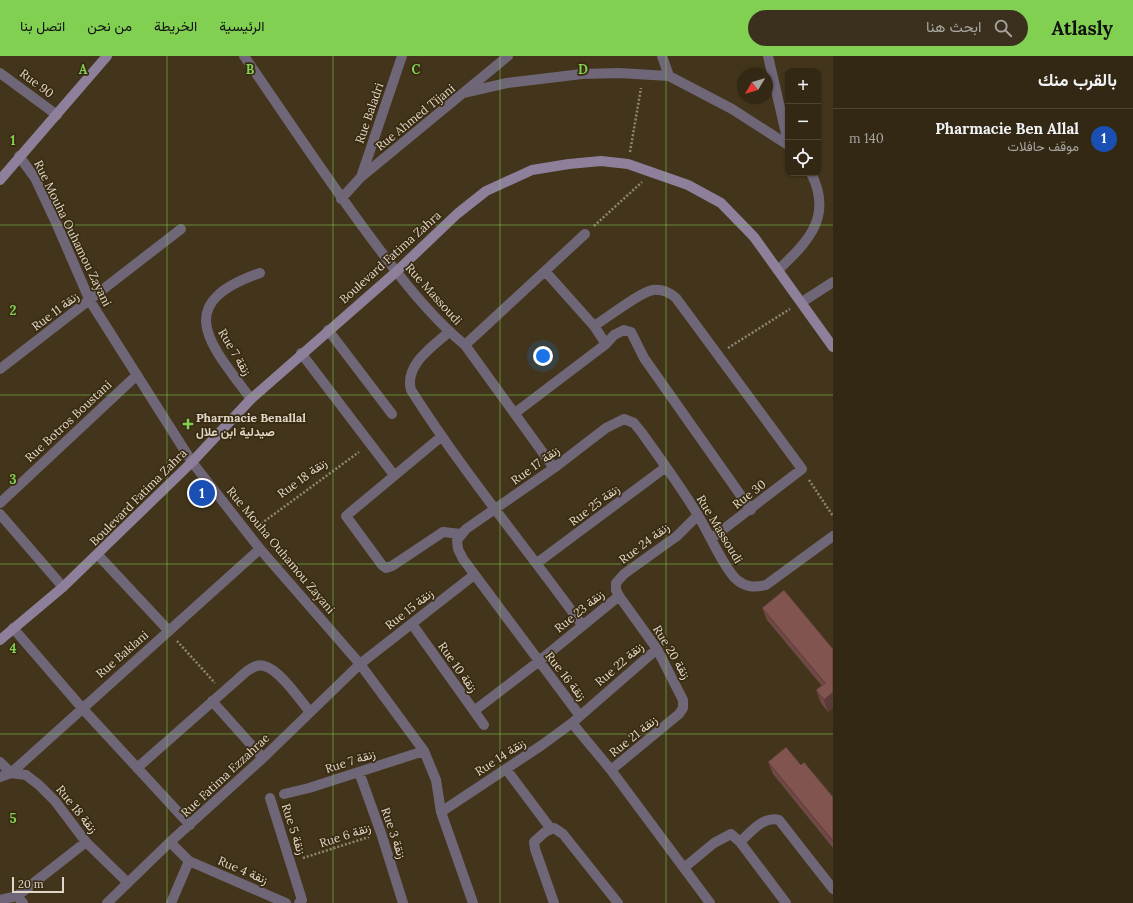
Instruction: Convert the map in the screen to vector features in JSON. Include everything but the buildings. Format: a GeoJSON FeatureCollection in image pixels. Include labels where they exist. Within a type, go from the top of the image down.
{"type":"FeatureCollection","features":[{"type":"Feature","properties":{"kind":"street"},"geometry":{"type":"LineString","coordinates":[[0,180],[19,156],[57,115],[107,56]]}},
{"type":"Feature","properties":{"kind":"street","name":"Rue Massoudi"},"geometry":{"type":"LineString","coordinates":[[244,56],[341,199],[396,272],[449,332],[465,345],[554,468]]}},
{"type":"Feature","properties":{"kind":"street","name":"Rue Baladri"},"geometry":{"type":"LineString","coordinates":[[360,178],[402,56]]}},
{"type":"Feature","properties":{"kind":"street"},"geometry":{"type":"LineString","coordinates":[[464,93],[508,56]]}},
{"type":"Feature","properties":{"kind":"street"},"geometry":{"type":"LineString","coordinates":[[662,56],[669,76]]}},
{"type":"Feature","properties":{"kind":"street"},"geometry":{"type":"LineString","coordinates":[[768,56],[787,140]]}},
{"type":"Feature","properties":{"kind":"street","name":"Rue 90"},"geometry":{"type":"LineString","coordinates":[[0,73],[57,115]]}},
{"type":"Feature","properties":{"kind":"street","name":"Rue Ahmed Tijani"},"geometry":{"type":"LineString","coordinates":[[341,199],[360,178],[464,93],[493,85],[582,74],[644,74],[669,76],[732,109],[785,142]]}},
{"type":"Feature","properties":{"kind":"street","name":"Rue Mouha Ouhamou Zayani"},"geometry":{"type":"LineString","coordinates":[[19,156],[35,178],[90,300],[192,462],[260,548],[360,664],[424,752],[436,780],[440,812],[473,903]]}},
{"type":"Feature","properties":{"kind":"street","name":"Boulevard Fatima Zahra"},"geometry":{"type":"LineString","coordinates":[[0,640],[63,587],[98,554],[192,462],[251,399],[396,272],[457,214],[486,191],[532,170],[601,161],[628,164],[688,185],[721,204],[754,237],[833,347]]}},
{"type":"Feature","properties":{"kind":"street"},"geometry":{"type":"LineString","coordinates":[[778,270],[818,232],[827,208],[827,192],[814,176]]}},
{"type":"Feature","properties":{"kind":"street","name":"Rue 11 زنقة"},"geometry":{"type":"LineString","coordinates":[[0,368],[181,229]]}},
{"type":"Feature","properties":{"kind":"street"},"geometry":{"type":"LineString","coordinates":[[465,345],[585,234]]}},
{"type":"Feature","properties":{"kind":"street"},"geometry":{"type":"LineString","coordinates":[[546,271],[594,326],[606,344]]}},
{"type":"Feature","properties":{"kind":"street","name":"Rue 7 زنقة"},"geometry":{"type":"LineString","coordinates":[[251,399],[214,345],[206,326],[206,313],[212,301],[223,291],[240,280],[260,273]]}},
{"type":"Feature","properties":{"kind":"street"},"geometry":{"type":"LineString","coordinates":[[802,302],[833,282]]}},
{"type":"Feature","properties":{"kind":"street"},"geometry":{"type":"LineString","coordinates":[[594,326],[649,291],[663,290],[676,298],[802,470]]}},
{"type":"Feature","properties":{"kind":"street"},"geometry":{"type":"LineString","coordinates":[[328,330],[392,414]]}},
{"type":"Feature","properties":{"kind":"street"},"geometry":{"type":"LineString","coordinates":[[515,413],[606,344],[614,335],[624,330],[631,332],[644,358],[751,510]]}},
{"type":"Feature","properties":{"kind":"street"},"geometry":{"type":"LineString","coordinates":[[449,332],[420,358],[413,368],[409,382],[411,390],[494,509],[537,563],[582,625]]}},
{"type":"Feature","properties":{"kind":"street"},"geometry":{"type":"LineString","coordinates":[[302,353],[394,475]]}},
{"type":"Feature","properties":{"kind":"street","name":"Rue Botros Boustani"},"geometry":{"type":"LineString","coordinates":[[0,503],[137,375]]}},
{"type":"Feature","properties":{"kind":"street","name":"Rue Massoudi"},"geometry":{"type":"LineString","coordinates":[[606,428],[621,420],[629,420],[634,423],[698,515],[735,579],[746,586],[756,587],[766,585],[833,536]]}},
{"type":"Feature","properties":{"kind":"street","name":"Rue 17 زنقة"},"geometry":{"type":"LineString","coordinates":[[461,534],[478,519],[554,468],[606,428]]}},
{"type":"Feature","properties":{"kind":"street"},"geometry":{"type":"LineString","coordinates":[[442,436],[349,513],[347,518],[382,565],[386,568],[392,566],[440,533],[446,531],[461,534]]}},
{"type":"Feature","properties":{"kind":"street","name":"Rue 25 زنقة"},"geometry":{"type":"LineString","coordinates":[[537,563],[666,467]]}},
{"type":"Feature","properties":{"kind":"street","name":"Rue 30"},"geometry":{"type":"LineString","coordinates":[[712,538],[802,470]]}},
{"type":"Feature","properties":{"kind":"street"},"geometry":{"type":"LineString","coordinates":[[0,514],[63,587]]}},
{"type":"Feature","properties":{"kind":"street","name":"Rue 24 زنقة"},"geometry":{"type":"LineString","coordinates":[[619,596],[615,586],[619,580],[677,536],[698,515]]}},
{"type":"Feature","properties":{"kind":"street","name":"Rue 16 زنقة"},"geometry":{"type":"LineString","coordinates":[[461,534],[457,540],[458,548],[474,575],[580,716],[572,723]]}},
{"type":"Feature","properties":{"kind":"street","name":"Rue Baklani"},"geometry":{"type":"LineString","coordinates":[[0,777],[11,773],[260,548]]}},
{"type":"Feature","properties":{"kind":"street"},"geometry":{"type":"LineString","coordinates":[[98,554],[169,631]]}},
{"type":"Feature","properties":{"kind":"street","name":"Rue 15 زنقة"},"geometry":{"type":"LineString","coordinates":[[360,664],[474,575]]}},
{"type":"Feature","properties":{"kind":"street","name":"Rue 23 زنقة"},"geometry":{"type":"LineString","coordinates":[[474,711],[538,662],[619,596]]}},
{"type":"Feature","properties":{"kind":"street","name":"Rue 20 زنقة"},"geometry":{"type":"LineString","coordinates":[[619,596],[657,649],[683,700],[683,708],[670,723]]}},
{"type":"Feature","properties":{"kind":"street","name":"Rue 10 زنقة"},"geometry":{"type":"LineString","coordinates":[[412,624],[484,725]]}},
{"type":"Feature","properties":{"kind":"street"},"geometry":{"type":"LineString","coordinates":[[13,628],[82,708],[190,825]]}},
{"type":"Feature","properties":{"kind":"street","name":"Rue 22 زنقة"},"geometry":{"type":"LineString","coordinates":[[580,716],[657,649]]}},
{"type":"Feature","properties":{"kind":"street","name":"Rue Fatima Ezzahrae"},"geometry":{"type":"LineString","coordinates":[[107,903],[360,664]]}},
{"type":"Feature","properties":{"kind":"street"},"geometry":{"type":"LineString","coordinates":[[137,768],[212,701],[247,671],[256,666],[264,666],[277,673],[310,712]]}},
{"type":"Feature","properties":{"kind":"street"},"geometry":{"type":"LineString","coordinates":[[212,701],[262,758]]}},
{"type":"Feature","properties":{"kind":"street"},"geometry":{"type":"LineString","coordinates":[[572,723],[611,770],[685,867],[710,903]]}},
{"type":"Feature","properties":{"kind":"street","name":"Rue 14 زنقة"},"geometry":{"type":"LineString","coordinates":[[440,812],[506,769],[572,723]]}},
{"type":"Feature","properties":{"kind":"street","name":"Rue 21 زنقة"},"geometry":{"type":"LineString","coordinates":[[611,770],[670,723]]}},
{"type":"Feature","properties":{"kind":"street","name":"Rue 7 زنقة"},"geometry":{"type":"LineString","coordinates":[[284,794],[424,752]]}},
{"type":"Feature","properties":{"kind":"street"},"geometry":{"type":"LineString","coordinates":[[0,762],[11,773]]}},
{"type":"Feature","properties":{"kind":"street"},"geometry":{"type":"LineString","coordinates":[[506,769],[551,829]]}},
{"type":"Feature","properties":{"kind":"street","name":"Rue 3 زنقة"},"geometry":{"type":"LineString","coordinates":[[359,772],[381,833],[403,903]]}},
{"type":"Feature","properties":{"kind":"street","name":"Rue 18 زنقة"},"geometry":{"type":"LineString","coordinates":[[11,773],[26,775],[39,785],[56,801],[86,842],[128,883]]}},
{"type":"Feature","properties":{"kind":"street","name":"Rue 5 زنقة"},"geometry":{"type":"LineString","coordinates":[[270,798],[302,900],[299,903]]}},
{"type":"Feature","properties":{"kind":"street"},"geometry":{"type":"LineString","coordinates":[[740,842],[768,820],[779,820],[833,890]]}},
{"type":"Feature","properties":{"kind":"street"},"geometry":{"type":"LineString","coordinates":[[554,903],[534,842],[551,829],[558,830],[563,834],[618,903]]}},
{"type":"Feature","properties":{"kind":"street"},"geometry":{"type":"LineString","coordinates":[[685,867],[714,843],[731,834],[740,842],[786,903]]}},
{"type":"Feature","properties":{"kind":"street"},"geometry":{"type":"LineString","coordinates":[[0,900],[20,900],[86,842]]}},
{"type":"Feature","properties":{"kind":"street"},"geometry":{"type":"LineString","coordinates":[[170,842],[189,861],[171,903]]}},
{"type":"Feature","properties":{"kind":"street","name":"Rue 4 زنقة"},"geometry":{"type":"LineString","coordinates":[[189,861],[286,903]]}},
{"type":"Feature","properties":{"kind":"path"},"geometry":{"type":"LineString","coordinates":[[628,164],[644,74]]}},
{"type":"Feature","properties":{"kind":"path"},"geometry":{"type":"LineString","coordinates":[[585,234],[654,172]]}},
{"type":"Feature","properties":{"kind":"path"},"geometry":{"type":"LineString","coordinates":[[718,355],[802,302]]}},
{"type":"Feature","properties":{"kind":"path","name":"Rue 18 زنقة"},"geometry":{"type":"LineString","coordinates":[[248,533],[370,443]]}},
{"type":"Feature","properties":{"kind":"path"},"geometry":{"type":"LineString","coordinates":[[802,470],[833,516]]}},
{"type":"Feature","properties":{"kind":"path"},"geometry":{"type":"LineString","coordinates":[[169,631],[223,692]]}},
{"type":"Feature","properties":{"kind":"path","name":"Rue 6 زنقة"},"geometry":{"type":"LineString","coordinates":[[291,862],[381,833]]}},
{"type":"Feature","properties":{"kind":"place","name":"Pharmacie Benallal صيدلية ابن علال"},"geometry":{"type":"Point","coordinates":[188,424]}},
{"type":"Feature","properties":{"kind":"place","name":"Pharmacie Ben Allal"},"geometry":{"type":"Point","coordinates":[202,493]}}]}
